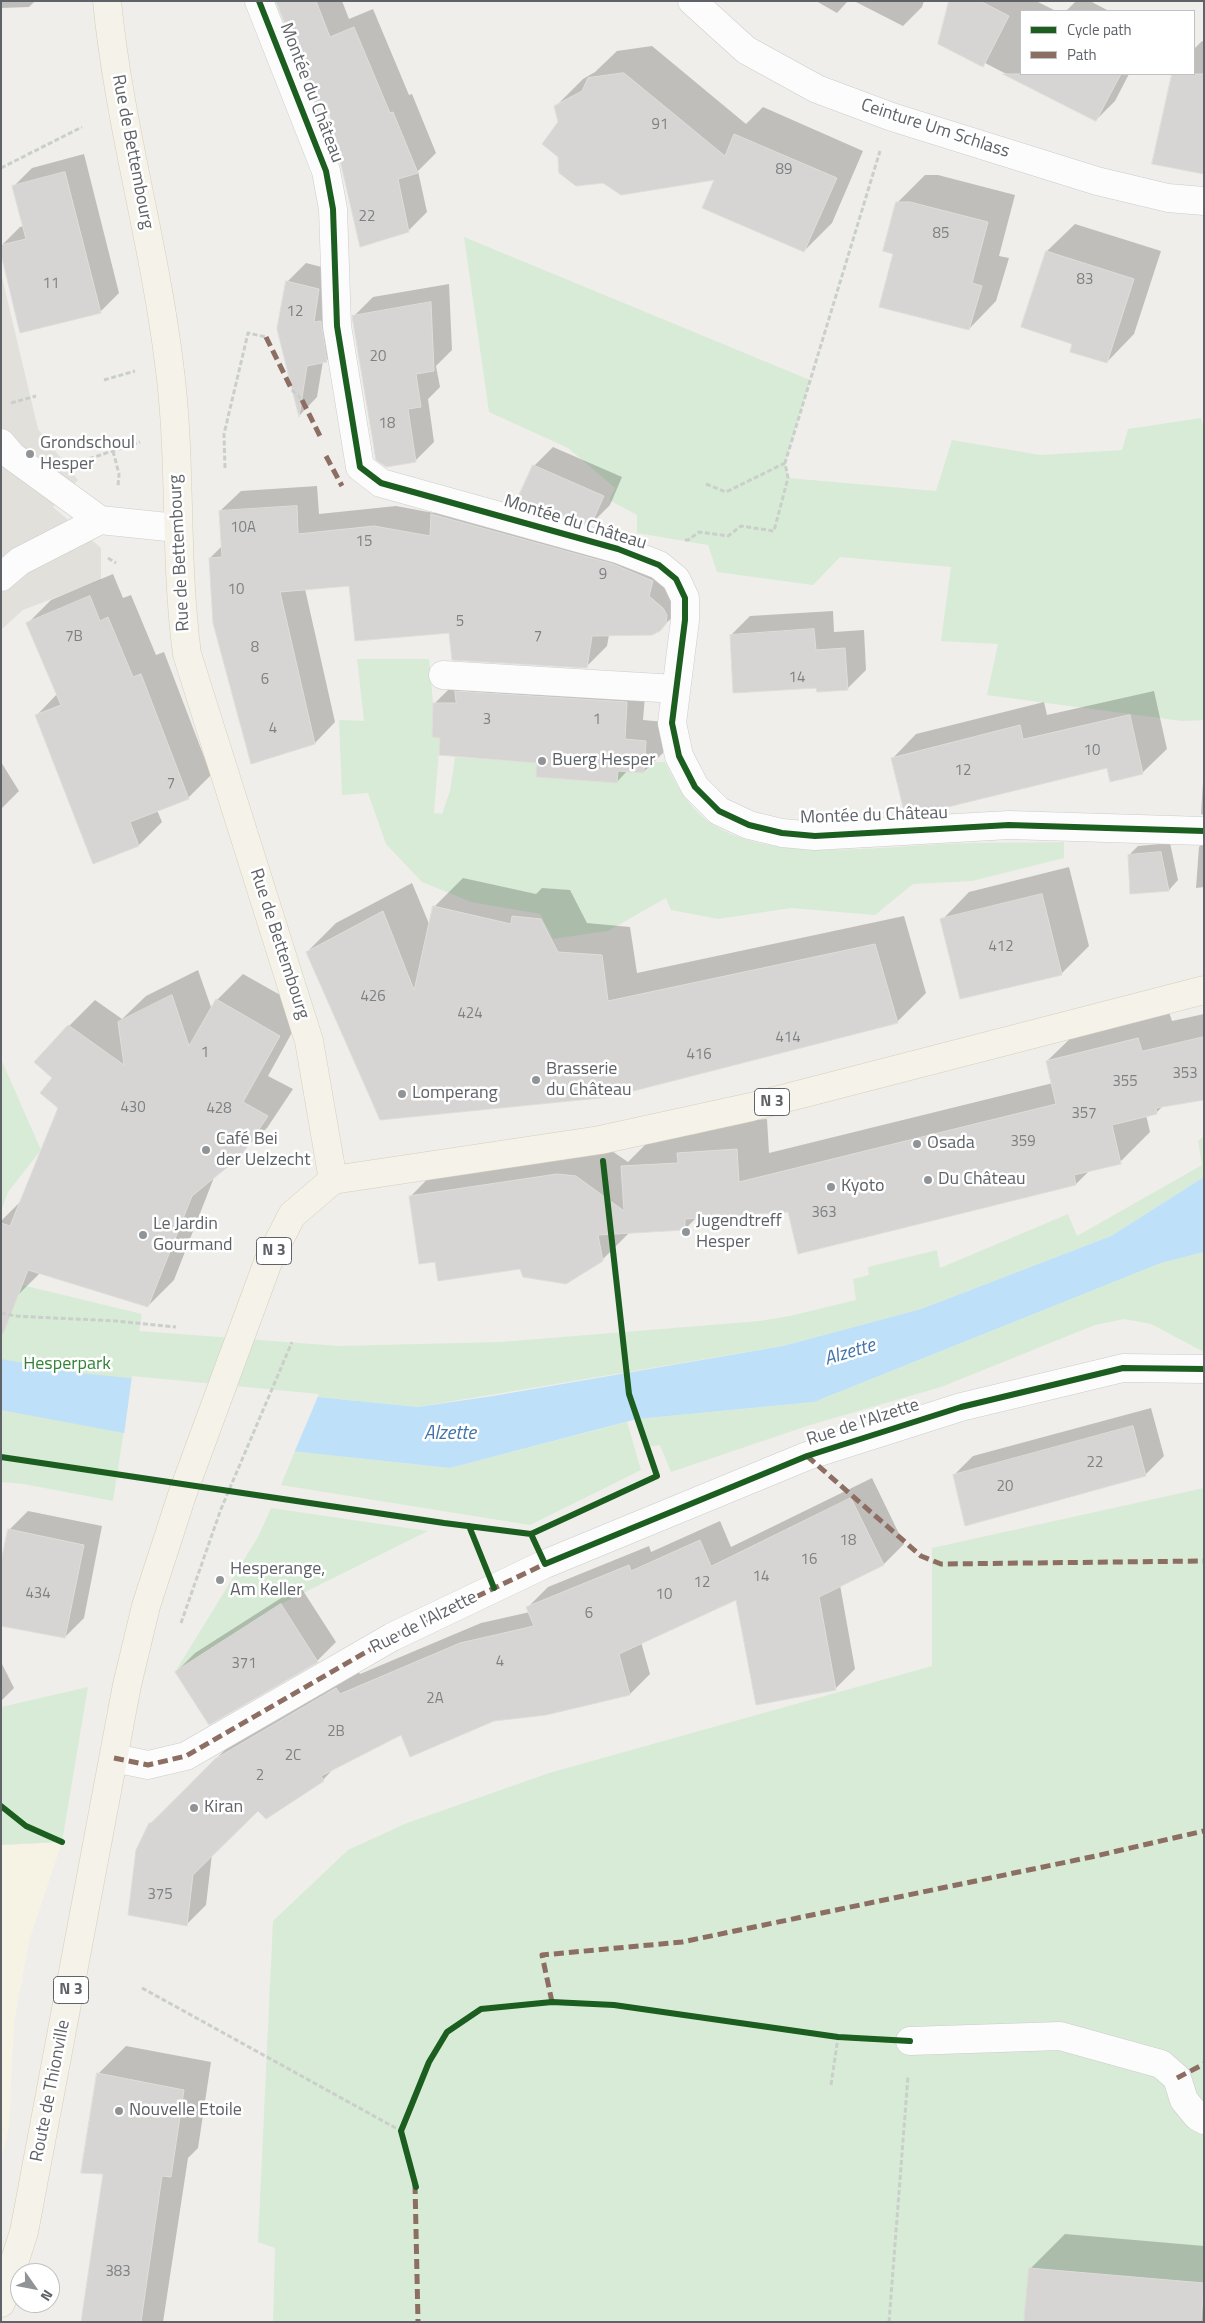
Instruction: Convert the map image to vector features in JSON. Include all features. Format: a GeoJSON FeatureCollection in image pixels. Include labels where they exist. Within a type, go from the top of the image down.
{"type":"FeatureCollection","features":[{"type":"Feature","properties":{"kind":"main road","name":"Rue de Bettembourg"},"geometry":{"type":"LineString","coordinates":[[108,1],[120,102],[161,305],[170,364],[175,436],[180,600],[187,654],[309,1041],[333,1180]]}},
{"type":"Feature","properties":{"kind":"main road","name":"N 3"},"geometry":{"type":"LineString","coordinates":[[114,1758],[127,1685],[146,1606],[182,1495],[268,1262],[292,1215],[333,1180],[600,1140],[742,1109],[1204,990]]}},
{"type":"Feature","properties":{"kind":"main road","name":"Route de Thionville"},"geometry":{"type":"LineString","coordinates":[[1,2303],[24,2232],[114,1758]]}},
{"type":"Feature","properties":{"kind":"street","name":"Montée du Château"},"geometry":{"type":"LineString","coordinates":[[259,1],[326,171],[333,209],[337,326],[360,467],[381,483],[618,549],[659,565],[676,579],[685,598],[686,620],[672,722],[679,756],[695,787],[719,811],[749,825],[782,833],[815,836],[1009,825],[1204,831]]}},
{"type":"Feature","properties":{"kind":"street","name":"Ceinture Um Schlass"},"geometry":{"type":"LineString","coordinates":[[692,1],[746,50],[817,89],[892,117],[1097,181],[1168,198],[1204,201]]}},
{"type":"Feature","properties":{"kind":"street"},"geometry":{"type":"LineString","coordinates":[[1,443],[12,456],[100,520],[177,528]]}},
{"type":"Feature","properties":{"kind":"street"},"geometry":{"type":"LineString","coordinates":[[1,577],[20,561],[100,520]]}},
{"type":"Feature","properties":{"kind":"street"},"geometry":{"type":"LineString","coordinates":[[443,675],[676,688]]}},
{"type":"Feature","properties":{"kind":"street","name":"Rue de l'Alzette"},"geometry":{"type":"LineString","coordinates":[[114,1758],[148,1765],[186,1756],[409,1629],[546,1564],[807,1456],[961,1408],[1123,1368],[1204,1369]]}},
{"type":"Feature","properties":{"kind":"street"},"geometry":{"type":"LineString","coordinates":[[910,2041],[1060,2036],[1161,2064],[1177,2078],[1184,2100],[1197,2116],[1204,2120]]}},
{"type":"Feature","properties":{"kind":"path"},"geometry":{"type":"LineString","coordinates":[[1,168],[82,127]]}},
{"type":"Feature","properties":{"kind":"path"},"geometry":{"type":"LineString","coordinates":[[680,539],[688,540],[699,532],[728,536],[741,526],[774,531],[788,478],[785,463],[882,147]]}},
{"type":"Feature","properties":{"kind":"path"},"geometry":{"type":"LineString","coordinates":[[225,468],[224,434],[248,333],[266,338]]}},
{"type":"Feature","properties":{"kind":"path"},"geometry":{"type":"LineString","coordinates":[[104,380],[128,373]]}},
{"type":"Feature","properties":{"kind":"path"},"geometry":{"type":"LineString","coordinates":[[292,390],[302,400]]}},
{"type":"Feature","properties":{"kind":"path"},"geometry":{"type":"LineString","coordinates":[[11,403],[36,396]]}},
{"type":"Feature","properties":{"kind":"path"},"geometry":{"type":"LineString","coordinates":[[77,463],[141,442]]}},
{"type":"Feature","properties":{"kind":"path"},"geometry":{"type":"LineString","coordinates":[[113,451],[119,474],[118,486]]}},
{"type":"Feature","properties":{"kind":"path"},"geometry":{"type":"LineString","coordinates":[[706,484],[726,492],[785,463]]}},
{"type":"Feature","properties":{"kind":"path"},"geometry":{"type":"LineString","coordinates":[[604,1171],[629,1394],[657,1476]]}},
{"type":"Feature","properties":{"kind":"path"},"geometry":{"type":"LineString","coordinates":[[1,1313],[15,1316],[116,1321],[176,1327]]}},
{"type":"Feature","properties":{"kind":"path"},"geometry":{"type":"LineString","coordinates":[[178,1631],[221,1509],[292,1342]]}},
{"type":"Feature","properties":{"kind":"path"},"geometry":{"type":"LineString","coordinates":[[142,1988],[401,2131]]}},
{"type":"Feature","properties":{"kind":"path"},"geometry":{"type":"LineString","coordinates":[[831,2085],[838,2037]]}},
{"type":"Feature","properties":{"kind":"path"},"geometry":{"type":"LineString","coordinates":[[889,2322],[910,2041]]}},
{"type":"Feature","properties":{"kind":"shaded area","name":"Grondschoul Hesper"},"geometry":{"type":"Polygon","coordinates":[[[1,273],[38,429],[78,480],[53,507],[101,548],[101,580],[23,610],[1,630],[1,273]]]}},
{"type":"Feature","properties":{"kind":"shaded area"},"geometry":{"type":"Polygon","coordinates":[[[62,1842],[29,1941],[14,2023],[9,2126],[1,2162],[1,1845],[62,1842]]]}},
{"type":"Feature","properties":{"kind":"green space"},"geometry":{"type":"Polygon","coordinates":[[[464,237],[810,380],[785,463],[789,478],[936,491],[952,440],[1040,455],[1122,450],[1128,429],[1201,418],[1204,428],[1204,720],[1182,721],[987,695],[998,644],[941,641],[951,567],[840,557],[813,585],[717,572],[708,545],[637,533],[637,515],[609,500],[615,488],[568,448],[489,412],[464,237]]]}},
{"type":"Feature","properties":{"kind":"green space"},"geometry":{"type":"Polygon","coordinates":[[[357,659],[429,659],[433,703],[432,737],[440,738],[434,813],[442,814],[450,791],[455,757],[537,763],[537,777],[617,783],[618,771],[644,773],[655,762],[665,762],[684,796],[704,818],[736,836],[764,844],[824,850],[958,843],[1064,842],[1064,858],[972,881],[913,884],[875,915],[791,908],[718,919],[671,910],[666,898],[608,931],[553,939],[540,914],[471,902],[422,882],[386,844],[368,793],[342,795],[339,720],[364,721],[357,659]]]}},
{"type":"Feature","properties":{"kind":"green space"},"geometry":{"type":"Polygon","coordinates":[[[1,1059],[41,1150],[8,1192],[1,1211],[1,1059]]]}},
{"type":"Feature","properties":{"kind":"green space","name":"Hesperpark"},"geometry":{"type":"Polygon","coordinates":[[[1204,1136],[1204,1177],[1111,1236],[921,1309],[783,1346],[418,1407],[132,1378],[113,1501],[24,1484],[1,1482],[1,1292],[17,1298],[22,1285],[142,1314],[139,1331],[339,1346],[501,1342],[760,1321],[790,1316],[856,1300],[853,1279],[869,1275],[868,1267],[937,1250],[940,1268],[1068,1214],[1077,1236],[1202,1165],[1198,1141],[1204,1136]]]}},
{"type":"Feature","properties":{"kind":"green space"},"geometry":{"type":"Polygon","coordinates":[[[1204,1252],[1204,1352],[1151,1324],[1124,1319],[1095,1325],[941,1387],[810,1425],[671,1472],[660,1445],[647,1447],[637,1419],[814,1402],[1161,1263],[1204,1252]]]}},
{"type":"Feature","properties":{"kind":"green space"},"geometry":{"type":"Polygon","coordinates":[[[627,1422],[641,1470],[530,1525],[281,1485],[295,1451],[450,1468],[627,1422]]]}},
{"type":"Feature","properties":{"kind":"green space"},"geometry":{"type":"Polygon","coordinates":[[[1204,1488],[1204,2322],[273,2322],[275,2248],[258,2242],[273,1921],[348,1850],[407,1823],[549,1773],[932,1666],[932,1548],[1204,1488]]]}},
{"type":"Feature","properties":{"kind":"green space"},"geometry":{"type":"Polygon","coordinates":[[[271,1508],[428,1531],[281,1604],[175,1672],[258,1537],[271,1508]]]}},
{"type":"Feature","properties":{"kind":"green space"},"geometry":{"type":"Polygon","coordinates":[[[88,1687],[62,1842],[1,1845],[1,1707],[88,1687]]]}},
{"type":"Feature","properties":{"kind":"water","name":"Alzette"},"geometry":{"type":"Polygon","coordinates":[[[1204,1177],[1204,1252],[1161,1263],[814,1402],[637,1419],[450,1468],[124,1433],[1,1410],[1,1359],[79,1373],[418,1407],[493,1396],[783,1346],[921,1309],[1111,1236],[1204,1177]]]}},
{"type":"Feature","properties":{"kind":"pier"},"geometry":{"type":"Polygon","coordinates":[[[132,1376],[319,1394],[294,1453],[124,1435],[132,1376]]]}},
{"type":"Feature","properties":{"kind":"building"},"geometry":{"type":"Polygon","coordinates":[[[276,1],[316,1],[330,37],[354,27],[390,113],[393,112],[418,173],[398,179],[409,232],[360,247],[327,103],[318,107],[276,1]]]}},
{"type":"Feature","properties":{"kind":"building"},"geometry":{"type":"Polygon","coordinates":[[[949,1],[980,1],[1009,16],[983,67],[938,44],[949,1]]]}},
{"type":"Feature","properties":{"kind":"building"},"geometry":{"type":"Polygon","coordinates":[[[624,73],[725,156],[734,134],[837,178],[804,252],[702,208],[714,180],[621,195],[603,183],[576,186],[559,173],[558,157],[542,144],[558,122],[554,106],[582,91],[588,78],[624,73]]]}},
{"type":"Feature","properties":{"kind":"building"},"geometry":{"type":"Polygon","coordinates":[[[1003,74],[1120,75],[1096,121],[1003,74]]]}},
{"type":"Feature","properties":{"kind":"building"},"geometry":{"type":"Polygon","coordinates":[[[1204,74],[1204,174],[1152,164],[1172,75],[1204,74]]]}},
{"type":"Feature","properties":{"kind":"building"},"geometry":{"type":"Polygon","coordinates":[[[65,172],[101,313],[20,333],[1,254],[1,245],[26,239],[12,186],[65,172]]]}},
{"type":"Feature","properties":{"kind":"building"},"geometry":{"type":"Polygon","coordinates":[[[896,202],[910,202],[988,222],[972,283],[982,286],[969,330],[879,307],[893,254],[883,251],[896,202]]]}},
{"type":"Feature","properties":{"kind":"building"},"geometry":{"type":"Polygon","coordinates":[[[1046,251],[1134,279],[1107,363],[1070,352],[1072,344],[1021,327],[1046,251]]]}},
{"type":"Feature","properties":{"kind":"building"},"geometry":{"type":"Polygon","coordinates":[[[286,281],[319,289],[314,322],[321,321],[327,362],[307,366],[299,417],[277,329],[286,281]]]}},
{"type":"Feature","properties":{"kind":"building"},"geometry":{"type":"Polygon","coordinates":[[[431,302],[434,371],[416,374],[421,407],[408,409],[416,462],[386,467],[376,460],[352,316],[431,302]]]}},
{"type":"Feature","properties":{"kind":"building"},"geometry":{"type":"Polygon","coordinates":[[[533,465],[604,496],[591,525],[515,504],[533,465]]]}},
{"type":"Feature","properties":{"kind":"building"},"geometry":{"type":"Polygon","coordinates":[[[297,506],[298,534],[374,526],[430,536],[431,514],[613,564],[653,581],[649,596],[663,608],[667,615],[666,624],[660,631],[652,635],[592,636],[587,668],[452,660],[449,633],[355,641],[349,586],[280,592],[315,744],[251,764],[213,623],[209,558],[222,557],[219,511],[297,506]]]}},
{"type":"Feature","properties":{"kind":"building"},"geometry":{"type":"Polygon","coordinates":[[[90,596],[100,621],[108,617],[133,677],[141,674],[189,799],[130,822],[139,846],[93,864],[35,715],[61,705],[26,623],[90,596]]]}},
{"type":"Feature","properties":{"kind":"building"},"geometry":{"type":"Polygon","coordinates":[[[814,629],[816,650],[845,648],[848,690],[817,692],[816,688],[733,693],[730,635],[814,629]]]}},
{"type":"Feature","properties":{"kind":"building"},"geometry":{"type":"Polygon","coordinates":[[[455,691],[627,702],[625,739],[646,741],[644,773],[618,771],[617,783],[536,777],[537,763],[439,755],[440,738],[432,737],[433,703],[456,703],[455,691]]]}},
{"type":"Feature","properties":{"kind":"building"},"geometry":{"type":"Polygon","coordinates":[[[1130,715],[1143,774],[1110,782],[1107,768],[915,815],[905,815],[891,758],[1020,725],[1023,739],[1130,715]]]}},
{"type":"Feature","properties":{"kind":"building"},"geometry":{"type":"Polygon","coordinates":[[[1161,852],[1169,891],[1130,894],[1128,855],[1161,852]]]}},
{"type":"Feature","properties":{"kind":"building"},"geometry":{"type":"Polygon","coordinates":[[[1042,894],[1062,975],[960,999],[940,919],[1042,894]]]}},
{"type":"Feature","properties":{"kind":"building"},"geometry":{"type":"Polygon","coordinates":[[[433,906],[511,924],[512,916],[541,919],[558,952],[602,955],[608,1001],[875,944],[898,1023],[610,1097],[380,1120],[306,952],[383,911],[414,990],[433,906]]]}},
{"type":"Feature","properties":{"kind":"building"},"geometry":{"type":"Polygon","coordinates":[[[172,995],[189,1046],[216,999],[280,1036],[243,1102],[268,1116],[241,1156],[192,1196],[148,1307],[28,1270],[3,1334],[1,1333],[1,1223],[10,1226],[58,1108],[40,1093],[52,1078],[34,1062],[68,1025],[124,1065],[118,1022],[172,995]]]}},
{"type":"Feature","properties":{"kind":"building"},"geometry":{"type":"Polygon","coordinates":[[[1204,1037],[1204,1100],[1156,1108],[1157,1114],[1112,1125],[1121,1164],[1074,1175],[1076,1185],[798,1254],[788,1212],[685,1219],[685,1230],[598,1235],[603,1261],[566,1284],[523,1277],[520,1269],[438,1281],[435,1262],[419,1264],[409,1196],[557,1174],[576,1176],[624,1211],[621,1166],[678,1163],[677,1153],[737,1149],[739,1182],[1056,1104],[1046,1061],[1138,1038],[1142,1051],[1204,1037]]]}},
{"type":"Feature","properties":{"kind":"building"},"geometry":{"type":"Polygon","coordinates":[[[1133,1426],[1146,1476],[965,1526],[953,1475],[1133,1426]]]}},
{"type":"Feature","properties":{"kind":"building"},"geometry":{"type":"Polygon","coordinates":[[[851,1498],[884,1565],[819,1597],[836,1690],[756,1705],[736,1600],[619,1654],[630,1695],[546,1715],[494,1721],[410,1757],[401,1735],[321,1776],[324,1781],[266,1819],[258,1811],[193,1875],[187,1926],[128,1915],[136,1850],[149,1823],[152,1823],[215,1759],[336,1688],[340,1694],[460,1643],[534,1626],[526,1607],[629,1565],[631,1571],[700,1540],[711,1566],[851,1498]]]}},
{"type":"Feature","properties":{"kind":"building"},"geometry":{"type":"Polygon","coordinates":[[[8,1529],[84,1545],[65,1638],[1,1626],[1,1562],[8,1529]]]}},
{"type":"Feature","properties":{"kind":"building"},"geometry":{"type":"Polygon","coordinates":[[[281,1604],[318,1662],[209,1725],[175,1672],[281,1604]]]}},
{"type":"Feature","properties":{"kind":"building"},"geometry":{"type":"Polygon","coordinates":[[[97,2073],[184,2090],[171,2177],[162,2176],[141,2322],[81,2322],[103,2174],[81,2173],[97,2073]]]}},
{"type":"Feature","properties":{"kind":"building"},"geometry":{"type":"Polygon","coordinates":[[[1029,2268],[1204,2283],[1201,2322],[1024,2322],[1029,2268]]]}},
{"type":"Feature","properties":{"kind":"marked path"},"geometry":{"type":"LineString","coordinates":[[266,337],[292,390]]}},
{"type":"Feature","properties":{"kind":"marked path"},"geometry":{"type":"LineString","coordinates":[[302,400],[322,440]]}},
{"type":"Feature","properties":{"kind":"marked path"},"geometry":{"type":"LineString","coordinates":[[326,456],[342,486]]}},
{"type":"Feature","properties":{"kind":"marked path"},"geometry":{"type":"LineString","coordinates":[[807,1456],[921,1556],[941,1564],[1204,1561]]}},
{"type":"Feature","properties":{"kind":"marked path"},"geometry":{"type":"LineString","coordinates":[[114,1758],[148,1765],[186,1756],[392,1637],[549,1562]]}},
{"type":"Feature","properties":{"kind":"marked path"},"geometry":{"type":"LineString","coordinates":[[552,2002],[542,1955],[682,1942],[1091,1857],[1204,1831]]}},
{"type":"Feature","properties":{"kind":"marked path"},"geometry":{"type":"LineString","coordinates":[[1177,2078],[1204,2064]]}},
{"type":"Feature","properties":{"kind":"marked path"},"geometry":{"type":"LineString","coordinates":[[415,2184],[418,2322]]}},
{"type":"Feature","properties":{"kind":"cycle path"},"geometry":{"type":"LineString","coordinates":[[259,1],[326,171],[333,209],[337,326],[360,467],[381,483],[618,549],[659,565],[676,579],[685,598],[685,620],[672,723],[679,756],[695,787],[719,811],[749,825],[782,833],[815,836],[1009,825],[1204,831]]}},
{"type":"Feature","properties":{"kind":"cycle path"},"geometry":{"type":"LineString","coordinates":[[531,1534],[657,1476],[629,1394],[603,1161]]}},
{"type":"Feature","properties":{"kind":"cycle path"},"geometry":{"type":"LineString","coordinates":[[1,1457],[444,1523],[531,1534],[545,1564],[807,1456],[961,1407],[1123,1368],[1204,1369]]}},
{"type":"Feature","properties":{"kind":"cycle path"},"geometry":{"type":"LineString","coordinates":[[469,1526],[494,1588]]}},
{"type":"Feature","properties":{"kind":"cycle path"},"geometry":{"type":"LineString","coordinates":[[1,1806],[26,1826],[62,1842]]}},
{"type":"Feature","properties":{"kind":"cycle path"},"geometry":{"type":"LineString","coordinates":[[416,2187],[401,2131],[429,2062],[447,2032],[481,2009],[552,2002],[614,2005],[838,2037],[910,2041]]}},
{"type":"Feature","properties":{"kind":"place","name":"Grondschoul Hesper"},"geometry":{"type":"Point","coordinates":[30,454]}},
{"type":"Feature","properties":{"kind":"place","name":"Buerg Hesper"},"geometry":{"type":"Point","coordinates":[542,761]}},
{"type":"Feature","properties":{"kind":"place","name":"Brasserie du Château"},"geometry":{"type":"Point","coordinates":[536,1080]}},
{"type":"Feature","properties":{"kind":"place","name":"Lomperang"},"geometry":{"type":"Point","coordinates":[402,1094]}},
{"type":"Feature","properties":{"kind":"place","name":"Osada"},"geometry":{"type":"Point","coordinates":[917,1144]}},
{"type":"Feature","properties":{"kind":"place","name":"Café Bei der Uelzecht"},"geometry":{"type":"Point","coordinates":[206,1150]}},
{"type":"Feature","properties":{"kind":"place","name":"Du Château"},"geometry":{"type":"Point","coordinates":[928,1180]}},
{"type":"Feature","properties":{"kind":"place","name":"Kyoto"},"geometry":{"type":"Point","coordinates":[831,1187]}},
{"type":"Feature","properties":{"kind":"place","name":"Jugendtreff Hesper"},"geometry":{"type":"Point","coordinates":[686,1232]}},
{"type":"Feature","properties":{"kind":"place","name":"Le Jardin Gourmand"},"geometry":{"type":"Point","coordinates":[143,1235]}},
{"type":"Feature","properties":{"kind":"place","name":"Hesperange, Am Keller"},"geometry":{"type":"Point","coordinates":[220,1580]}},
{"type":"Feature","properties":{"kind":"place","name":"Kiran"},"geometry":{"type":"Point","coordinates":[194,1808]}},
{"type":"Feature","properties":{"kind":"place","name":"Nouvelle Etoile"},"geometry":{"type":"Point","coordinates":[119,2111]}}]}
